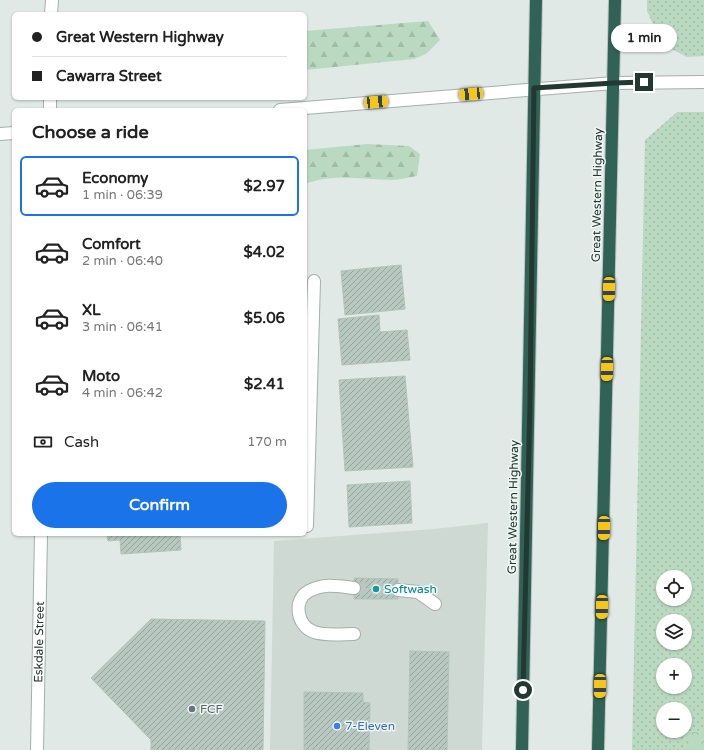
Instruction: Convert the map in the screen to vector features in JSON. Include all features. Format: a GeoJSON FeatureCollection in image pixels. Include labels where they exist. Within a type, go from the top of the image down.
{"type":"FeatureCollection","features":[{"type":"Feature","properties":{"kind":"highway","name":"Great Western Highway"},"geometry":{"type":"LineString","coordinates":[[522,750],[530,404],[536,0]]}},
{"type":"Feature","properties":{"kind":"highway","name":"Great Western Highway"},"geometry":{"type":"LineString","coordinates":[[598,750],[616,0]]}},
{"type":"Feature","properties":{"kind":"street"},"geometry":{"type":"LineString","coordinates":[[51,12],[52,0]]}},
{"type":"Feature","properties":{"kind":"street"},"geometry":{"type":"LineString","coordinates":[[303,108],[534,88],[614,83],[704,82]]}},
{"type":"Feature","properties":{"kind":"street"},"geometry":{"type":"LineString","coordinates":[[0,134],[12,132]]}},
{"type":"Feature","properties":{"kind":"street"},"geometry":{"type":"LineString","coordinates":[[307,526],[308,416],[314,281]]}},
{"type":"Feature","properties":{"kind":"street","name":"Eskdale Street"},"geometry":{"type":"LineString","coordinates":[[36,750],[41,536]]}},
{"type":"Feature","properties":{"kind":"street"},"geometry":{"type":"LineString","coordinates":[[354,588],[330,585],[308,591],[299,601],[298,610],[305,626],[313,632],[354,634]]}},
{"type":"Feature","properties":{"kind":"street"},"geometry":{"type":"LineString","coordinates":[[398,590],[418,592],[435,604]]}},
{"type":"Feature","properties":{"kind":"shaded area"},"geometry":{"type":"Polygon","coordinates":[[[488,523],[482,750],[270,750],[274,541],[434,529],[488,523]]]}},
{"type":"Feature","properties":{"kind":"green space"},"geometry":{"type":"Polygon","coordinates":[[[647,0],[704,0],[704,56],[687,57],[662,44],[647,11],[647,0]]]}},
{"type":"Feature","properties":{"kind":"green space"},"geometry":{"type":"Polygon","coordinates":[[[428,21],[440,40],[426,54],[414,59],[307,70],[307,31],[428,21]]]}},
{"type":"Feature","properties":{"kind":"green space"},"geometry":{"type":"Polygon","coordinates":[[[677,112],[704,112],[704,732],[692,731],[692,702],[656,702],[656,738],[686,738],[685,750],[632,750],[645,140],[677,112]]]}},
{"type":"Feature","properties":{"kind":"green space"},"geometry":{"type":"Polygon","coordinates":[[[367,144],[409,146],[420,154],[417,176],[398,180],[338,178],[307,183],[307,150],[367,144]]]}},
{"type":"Feature","properties":{"kind":"green space"},"geometry":{"type":"Polygon","coordinates":[[[692,731],[704,732],[704,750],[685,750],[686,738],[692,738],[692,731]]]}},
{"type":"Feature","properties":{"kind":"building"},"geometry":{"type":"Polygon","coordinates":[[[401,265],[405,309],[345,315],[341,271],[401,265]]]}},
{"type":"Feature","properties":{"kind":"building"},"geometry":{"type":"Polygon","coordinates":[[[379,315],[380,332],[407,330],[410,360],[342,365],[338,319],[379,315]]]}},
{"type":"Feature","properties":{"kind":"building"},"geometry":{"type":"Polygon","coordinates":[[[405,376],[413,467],[345,471],[339,380],[405,376]]]}},
{"type":"Feature","properties":{"kind":"building"},"geometry":{"type":"Polygon","coordinates":[[[410,481],[412,523],[349,527],[347,485],[410,481]]]}},
{"type":"Feature","properties":{"kind":"building"},"geometry":{"type":"Polygon","coordinates":[[[107,536],[180,536],[181,550],[121,554],[120,540],[108,541],[107,536]]]}},
{"type":"Feature","properties":{"kind":"building","name":"Softwash"},"geometry":{"type":"Polygon","coordinates":[[[354,578],[398,579],[398,599],[354,599],[354,578]]]}},
{"type":"Feature","properties":{"kind":"building","name":"FCF"},"geometry":{"type":"Polygon","coordinates":[[[151,619],[265,621],[263,750],[151,750],[151,740],[91,678],[151,619]]]}},
{"type":"Feature","properties":{"kind":"building"},"geometry":{"type":"Polygon","coordinates":[[[410,651],[449,652],[447,750],[408,750],[410,651]]]}},
{"type":"Feature","properties":{"kind":"building","name":"7-Eleven"},"geometry":{"type":"Polygon","coordinates":[[[304,692],[363,693],[363,702],[370,703],[369,750],[304,750],[304,692]]]}},
{"type":"Feature","properties":{"kind":"tunnel"},"geometry":{"type":"LineString","coordinates":[[354,588],[398,590]]}},
{"type":"Feature","properties":{"kind":"place","name":"Softwash"},"geometry":{"type":"Point","coordinates":[376,589]}},
{"type":"Feature","properties":{"kind":"place","name":"FCF"},"geometry":{"type":"Point","coordinates":[192,709]}},
{"type":"Feature","properties":{"kind":"place","name":"7-Eleven"},"geometry":{"type":"Point","coordinates":[337,726]}},
{"type":"Feature","properties":{"kind":"route"},"geometry":{"type":"LineString","coordinates":[[523,690],[530,404],[534,88],[644,82]]}}]}
